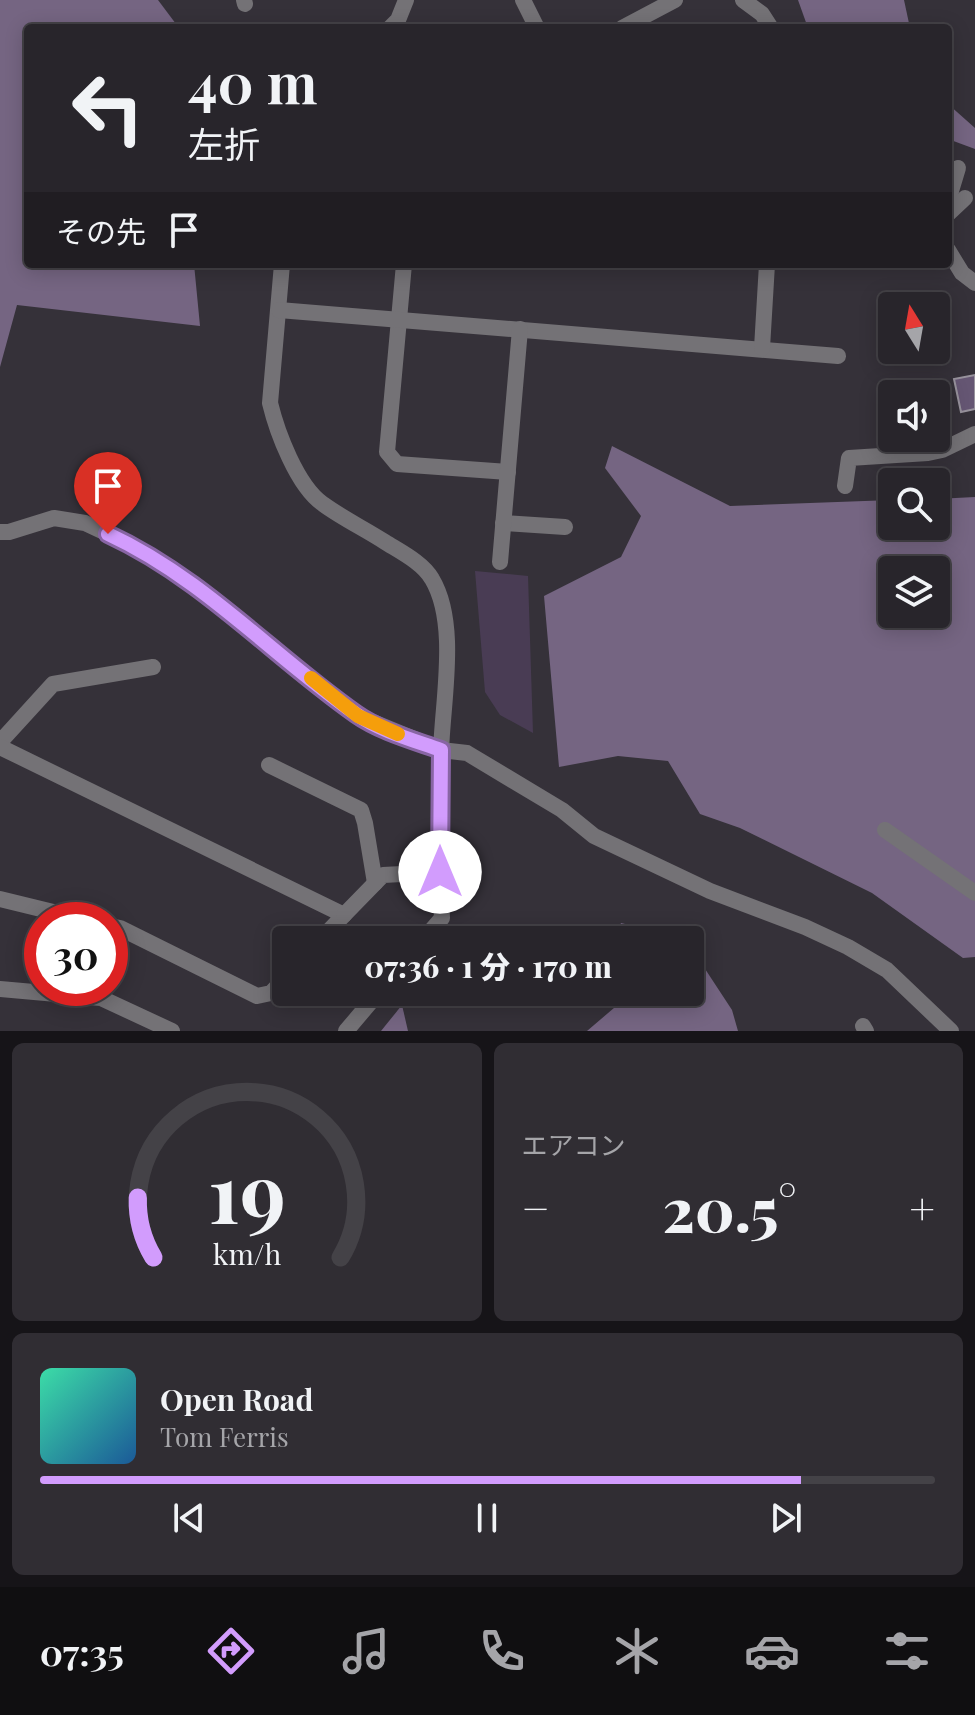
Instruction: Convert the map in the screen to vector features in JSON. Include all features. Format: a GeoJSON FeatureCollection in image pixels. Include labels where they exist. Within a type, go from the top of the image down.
{"type":"FeatureCollection","features":[{"type":"Feature","properties":{"kind":"street"},"geometry":{"type":"LineString","coordinates":[[394,24],[406,0]]}},
{"type":"Feature","properties":{"kind":"street"},"geometry":{"type":"LineString","coordinates":[[523,0],[535,24]]}},
{"type":"Feature","properties":{"kind":"street"},"geometry":{"type":"LineString","coordinates":[[630,24],[675,0]]}},
{"type":"Feature","properties":{"kind":"street"},"geometry":{"type":"LineString","coordinates":[[743,0],[762,14],[768,24]]}},
{"type":"Feature","properties":{"kind":"street"},"geometry":{"type":"LineString","coordinates":[[952,188],[958,168]]}},
{"type":"Feature","properties":{"kind":"street"},"geometry":{"type":"LineString","coordinates":[[952,210],[965,198]]}},
{"type":"Feature","properties":{"kind":"street"},"geometry":{"type":"LineString","coordinates":[[952,257],[962,273],[975,283]]}},
{"type":"Feature","properties":{"kind":"street"},"geometry":{"type":"LineString","coordinates":[[282,268],[270,403],[275,425],[301,478],[320,503],[408,556],[430,576],[442,598],[446,624],[441,750],[442,918],[435,926]]}},
{"type":"Feature","properties":{"kind":"street"},"geometry":{"type":"LineString","coordinates":[[404,268],[387,452],[397,464],[508,472]]}},
{"type":"Feature","properties":{"kind":"street"},"geometry":{"type":"LineString","coordinates":[[762,348],[767,268]]}},
{"type":"Feature","properties":{"kind":"street"},"geometry":{"type":"LineString","coordinates":[[279,310],[838,356]]}},
{"type":"Feature","properties":{"kind":"street"},"geometry":{"type":"LineString","coordinates":[[500,562],[520,329]]}},
{"type":"Feature","properties":{"kind":"street"},"geometry":{"type":"LineString","coordinates":[[845,486],[849,458],[928,453],[942,450],[975,434]]}},
{"type":"Feature","properties":{"kind":"street"},"geometry":{"type":"LineString","coordinates":[[0,532],[54,518],[85,523],[132,545],[197,586],[358,716],[441,750],[467,753],[562,810],[594,836],[710,891],[848,947],[887,970],[951,1031]]}},
{"type":"Feature","properties":{"kind":"street"},"geometry":{"type":"LineString","coordinates":[[503,523],[565,527]]}},
{"type":"Feature","properties":{"kind":"street"},"geometry":{"type":"LineString","coordinates":[[153,667],[53,684],[0,744],[344,915]]}},
{"type":"Feature","properties":{"kind":"street"},"geometry":{"type":"LineString","coordinates":[[269,765],[361,810],[375,883]]}},
{"type":"Feature","properties":{"kind":"street"},"geometry":{"type":"LineString","coordinates":[[885,830],[975,893]]}},
{"type":"Feature","properties":{"kind":"street"},"geometry":{"type":"LineString","coordinates":[[333,926],[383,875],[440,872]]}},
{"type":"Feature","properties":{"kind":"street"},"geometry":{"type":"LineString","coordinates":[[0,899],[24,905]]}},
{"type":"Feature","properties":{"kind":"street"},"geometry":{"type":"LineString","coordinates":[[128,932],[257,996],[272,992]]}},
{"type":"Feature","properties":{"kind":"street"},"geometry":{"type":"LineString","coordinates":[[0,989],[101,998],[172,1031]]}},
{"type":"Feature","properties":{"kind":"street"},"geometry":{"type":"LineString","coordinates":[[346,1031],[367,1006]]}},
{"type":"Feature","properties":{"kind":"shaded area"},"geometry":{"type":"Polygon","coordinates":[[[0,0],[158,0],[176,24],[24,24],[24,268],[194,268],[200,326],[17,305],[0,367],[0,0]]]}},
{"type":"Feature","properties":{"kind":"shaded area"},"geometry":{"type":"Polygon","coordinates":[[[798,0],[904,0],[909,24],[807,24],[798,0]]]}},
{"type":"Feature","properties":{"kind":"shaded area"},"geometry":{"type":"Polygon","coordinates":[[[952,108],[975,128],[975,149],[952,140],[952,108]]]}},
{"type":"Feature","properties":{"kind":"shaded area"},"geometry":{"type":"Polygon","coordinates":[[[612,446],[730,506],[878,501],[878,540],[950,540],[950,498],[975,497],[975,957],[963,958],[872,893],[740,828],[700,814],[668,761],[618,756],[559,767],[544,596],[621,557],[641,516],[605,468],[612,446]]]}},
{"type":"Feature","properties":{"kind":"shaded area"},"geometry":{"type":"Polygon","coordinates":[[[475,571],[528,576],[533,733],[500,715],[485,692],[475,571]]]}},
{"type":"Feature","properties":{"kind":"shaded area"},"geometry":{"type":"Polygon","coordinates":[[[704,967],[732,1010],[738,1031],[587,1031],[616,1006],[704,1006],[704,967]]]}},
{"type":"Feature","properties":{"kind":"shaded area"},"geometry":{"type":"Polygon","coordinates":[[[401,1006],[402,1006],[408,1031],[381,1031],[401,1006]]]}},
{"type":"Feature","properties":{"kind":"building"},"geometry":{"type":"Polygon","coordinates":[[[975,375],[975,409],[961,412],[954,379],[975,375]]]}},
{"type":"Feature","properties":{"kind":"slow traffic"},"geometry":{"type":"LineString","coordinates":[[311,678],[358,716],[398,734]]}},
{"type":"Feature","properties":{"kind":"route"},"geometry":{"type":"LineString","coordinates":[[108,534],[132,545],[197,586],[358,716],[441,750],[440,872]]}}]}
